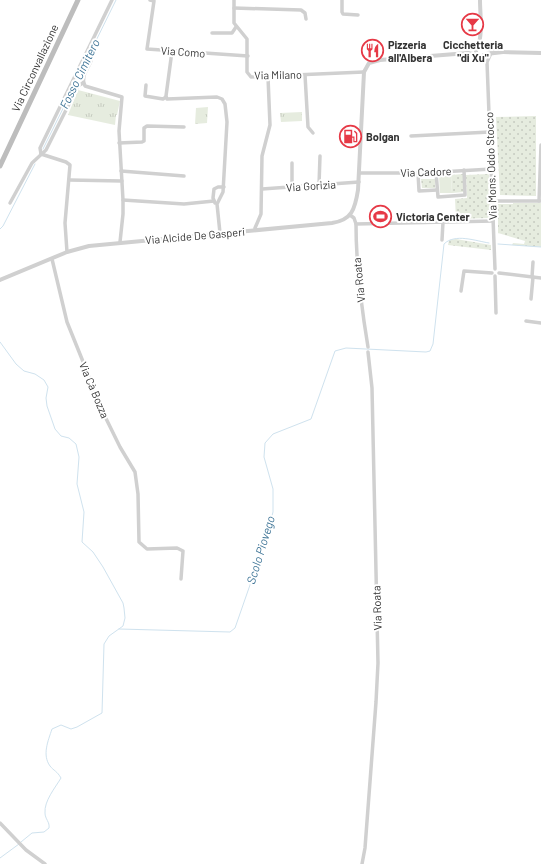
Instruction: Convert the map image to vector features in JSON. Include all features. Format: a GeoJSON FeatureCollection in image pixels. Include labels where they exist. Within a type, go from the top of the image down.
{"type":"FeatureCollection","features":[{"type":"Feature","properties":{"kind":"main road","name":"Via Circonvallazione"},"geometry":{"type":"LineString","coordinates":[[0,166],[78,0]]}},
{"type":"Feature","properties":{"kind":"street"},"geometry":{"type":"LineString","coordinates":[[112,0],[86,53],[91,63],[83,77],[83,83],[85,86],[122,96],[119,120],[123,200],[120,242]]}},
{"type":"Feature","properties":{"kind":"street","name":"Via Como"},"geometry":{"type":"LineString","coordinates":[[150,0],[154,1],[147,49],[172,52],[248,56]]}},
{"type":"Feature","properties":{"kind":"street"},"geometry":{"type":"LineString","coordinates":[[212,33],[232,33],[236,27],[233,21],[234,0]]}},
{"type":"Feature","properties":{"kind":"street"},"geometry":{"type":"LineString","coordinates":[[342,0],[343,14],[358,14]]}},
{"type":"Feature","properties":{"kind":"street"},"geometry":{"type":"LineString","coordinates":[[480,0],[481,36],[485,47],[482,55]]}},
{"type":"Feature","properties":{"kind":"street"},"geometry":{"type":"LineString","coordinates":[[234,8],[301,10],[305,13],[306,20]]}},
{"type":"Feature","properties":{"kind":"street","name":"Via Milano"},"geometry":{"type":"LineString","coordinates":[[236,27],[247,38],[248,72],[249,76],[254,78],[364,72]]}},
{"type":"Feature","properties":{"kind":"street"},"geometry":{"type":"LineString","coordinates":[[481,36],[475,50],[487,61],[491,53]]}},
{"type":"Feature","properties":{"kind":"street"},"geometry":{"type":"LineString","coordinates":[[468,53],[480,45],[503,52]]}},
{"type":"Feature","properties":{"kind":"street"},"geometry":{"type":"LineString","coordinates":[[166,97],[172,52]]}},
{"type":"Feature","properties":{"kind":"street"},"geometry":{"type":"LineString","coordinates":[[493,221],[356,224],[354,218],[350,215],[355,205],[360,173],[364,72],[369,64],[380,60],[468,53],[482,55],[503,52],[541,53]]}},
{"type":"Feature","properties":{"kind":"street"},"geometry":{"type":"LineString","coordinates":[[41,154],[40,148],[88,57]]}},
{"type":"Feature","properties":{"kind":"street","name":"Via Mons. Oddo Stocco"},"geometry":{"type":"LineString","coordinates":[[487,61],[495,269]]}},
{"type":"Feature","properties":{"kind":"street"},"geometry":{"type":"LineString","coordinates":[[305,75],[308,127],[313,133]]}},
{"type":"Feature","properties":{"kind":"street"},"geometry":{"type":"LineString","coordinates":[[255,230],[261,214],[262,156],[270,126],[268,77]]}},
{"type":"Feature","properties":{"kind":"street"},"geometry":{"type":"LineString","coordinates":[[10,203],[32,163],[46,150],[78,86],[83,83]]}},
{"type":"Feature","properties":{"kind":"street"},"geometry":{"type":"LineString","coordinates":[[123,200],[184,204],[216,203],[223,195],[227,122],[224,100],[217,97],[168,99],[166,97],[162,99],[145,96],[146,85]]}},
{"type":"Feature","properties":{"kind":"street"},"geometry":{"type":"LineString","coordinates":[[119,143],[144,141],[144,128],[147,126],[184,127]]}},
{"type":"Feature","properties":{"kind":"street"},"geometry":{"type":"LineString","coordinates":[[411,136],[490,132]]}},
{"type":"Feature","properties":{"kind":"street"},"geometry":{"type":"LineString","coordinates":[[493,201],[540,201],[541,145]]}},
{"type":"Feature","properties":{"kind":"street"},"geometry":{"type":"LineString","coordinates":[[41,154],[70,164],[65,223],[67,252]]}},
{"type":"Feature","properties":{"kind":"street"},"geometry":{"type":"LineString","coordinates":[[319,185],[320,156]]}},
{"type":"Feature","properties":{"kind":"street"},"geometry":{"type":"LineString","coordinates":[[292,163],[292,187]]}},
{"type":"Feature","properties":{"kind":"street","name":"Via Cadore"},"geometry":{"type":"LineString","coordinates":[[360,173],[418,173],[492,169]]}},
{"type":"Feature","properties":{"kind":"street"},"geometry":{"type":"LineString","coordinates":[[436,172],[438,197],[465,195],[464,170]]}},
{"type":"Feature","properties":{"kind":"street"},"geometry":{"type":"LineString","coordinates":[[121,171],[184,176]]}},
{"type":"Feature","properties":{"kind":"street"},"geometry":{"type":"LineString","coordinates":[[418,173],[419,191],[438,190]]}},
{"type":"Feature","properties":{"kind":"street"},"geometry":{"type":"LineString","coordinates":[[69,180],[122,181]]}},
{"type":"Feature","properties":{"kind":"street","name":"Via Gorizia"},"geometry":{"type":"LineString","coordinates":[[262,189],[359,182]]}},
{"type":"Feature","properties":{"kind":"street"},"geometry":{"type":"LineString","coordinates":[[220,233],[216,203],[213,196],[214,189],[224,187]]}},
{"type":"Feature","properties":{"kind":"street","name":"Via Alcide De Gasperi"},"geometry":{"type":"LineString","coordinates":[[0,280],[67,252],[89,246],[332,224],[342,221],[350,215]]}},
{"type":"Feature","properties":{"kind":"street"},"geometry":{"type":"LineString","coordinates":[[442,240],[443,222]]}},
{"type":"Feature","properties":{"kind":"street","name":"Via Roata"},"geometry":{"type":"LineString","coordinates":[[356,224],[356,258],[358,280],[368,347]]}},
{"type":"Feature","properties":{"kind":"street","name":"Via Cà Bozza"},"geometry":{"type":"LineString","coordinates":[[52,259],[67,322],[88,374],[93,392],[120,447],[135,472],[138,494],[139,542],[147,548],[177,548],[183,551],[181,579]]}},
{"type":"Feature","properties":{"kind":"street"},"geometry":{"type":"LineString","coordinates":[[531,299],[533,262]]}},
{"type":"Feature","properties":{"kind":"street"},"geometry":{"type":"LineString","coordinates":[[492,273],[495,269],[498,270],[496,313]]}},
{"type":"Feature","properties":{"kind":"street"},"geometry":{"type":"LineString","coordinates":[[461,291],[464,271],[541,278]]}},
{"type":"Feature","properties":{"kind":"street"},"geometry":{"type":"LineString","coordinates":[[526,321],[541,323]]}},
{"type":"Feature","properties":{"kind":"street","name":"Via Roata"},"geometry":{"type":"LineString","coordinates":[[362,864],[365,848],[378,663],[372,388],[368,352]]}},
{"type":"Feature","properties":{"kind":"street"},"geometry":{"type":"LineString","coordinates":[[0,823],[20,844],[45,864]]}},
{"type":"Feature","properties":{"kind":"green space"},"geometry":{"type":"Polygon","coordinates":[[[78,90],[120,101],[115,125],[68,115],[78,90]]]}},
{"type":"Feature","properties":{"kind":"green space"},"geometry":{"type":"Polygon","coordinates":[[[208,107],[207,123],[195,124],[196,108],[208,107]]]}},
{"type":"Feature","properties":{"kind":"green space"},"geometry":{"type":"Polygon","coordinates":[[[302,112],[302,121],[281,122],[280,113],[302,112]]]}},
{"type":"Feature","properties":{"kind":"green space"},"geometry":{"type":"Polygon","coordinates":[[[536,116],[536,196],[500,195],[496,117],[536,116]]]}},
{"type":"Feature","properties":{"kind":"green space"},"geometry":{"type":"Polygon","coordinates":[[[463,174],[464,192],[452,193],[451,175],[463,174]]]}},
{"type":"Feature","properties":{"kind":"green space"},"geometry":{"type":"Polygon","coordinates":[[[488,174],[490,218],[456,219],[455,199],[467,198],[466,175],[488,174]]]}},
{"type":"Feature","properties":{"kind":"green space"},"geometry":{"type":"Polygon","coordinates":[[[451,175],[452,193],[440,193],[439,176],[451,175]]]}},
{"type":"Feature","properties":{"kind":"green space"},"geometry":{"type":"Polygon","coordinates":[[[421,179],[435,179],[435,188],[422,188],[421,179]]]}},
{"type":"Feature","properties":{"kind":"green space"},"geometry":{"type":"Polygon","coordinates":[[[541,203],[541,247],[512,245],[513,243],[524,244],[525,241],[498,233],[498,204],[541,203]]]}},
{"type":"Feature","properties":{"kind":"green space"},"geometry":{"type":"Polygon","coordinates":[[[456,239],[491,245],[491,250],[448,245],[449,240],[456,239]]]}},
{"type":"Feature","properties":{"kind":"waterway","name":"Fosso Cimitero"},"geometry":{"type":"LineString","coordinates":[[88,57],[116,0]]}},
{"type":"Feature","properties":{"kind":"waterway","name":"Fosso Cimitero"},"geometry":{"type":"LineString","coordinates":[[43,149],[87,60]]}},
{"type":"Feature","properties":{"kind":"waterway","name":"Fosso Cimitero"},"geometry":{"type":"LineString","coordinates":[[0,229],[3,226],[35,164]]}},
{"type":"Feature","properties":{"kind":"waterway","name":"Scolo Piovego"},"geometry":{"type":"LineString","coordinates":[[119,629],[230,632],[235,628],[266,539],[273,512],[273,489],[264,457],[265,443],[273,434],[311,419],[335,351],[346,348],[430,351],[433,344],[444,244],[460,238],[489,243]]}},
{"type":"Feature","properties":{"kind":"waterway","name":"Scolo Piovego"},"geometry":{"type":"LineString","coordinates":[[498,244],[541,247]]}},
{"type":"Feature","properties":{"kind":"waterway"},"geometry":{"type":"LineString","coordinates":[[0,342],[16,364],[24,371],[35,374],[44,380],[48,387],[46,398],[47,406],[55,429],[61,436],[69,438],[76,444],[79,457],[77,484],[84,512],[82,542],[93,552],[103,567],[123,603],[125,618],[123,626],[109,636],[104,644],[102,713],[71,729],[61,725],[52,729],[46,748],[46,757],[50,766],[61,778],[50,795],[45,808],[45,815],[49,828],[44,832],[32,833],[21,842]]}},
{"type":"Feature","properties":{"kind":"waterway"},"geometry":{"type":"LineString","coordinates":[[0,858],[19,844]]}},
{"type":"Feature","properties":{"kind":"place","name":"Cicchetteria \"di Xu\""},"geometry":{"type":"Point","coordinates":[473,25]}},
{"type":"Feature","properties":{"kind":"place","name":"Pizzeria all'Albera"},"geometry":{"type":"Point","coordinates":[373,51]}},
{"type":"Feature","properties":{"kind":"place","name":"Bolgan"},"geometry":{"type":"Point","coordinates":[351,137]}},
{"type":"Feature","properties":{"kind":"place","name":"Victoria Center"},"geometry":{"type":"Point","coordinates":[381,217]}}]}
